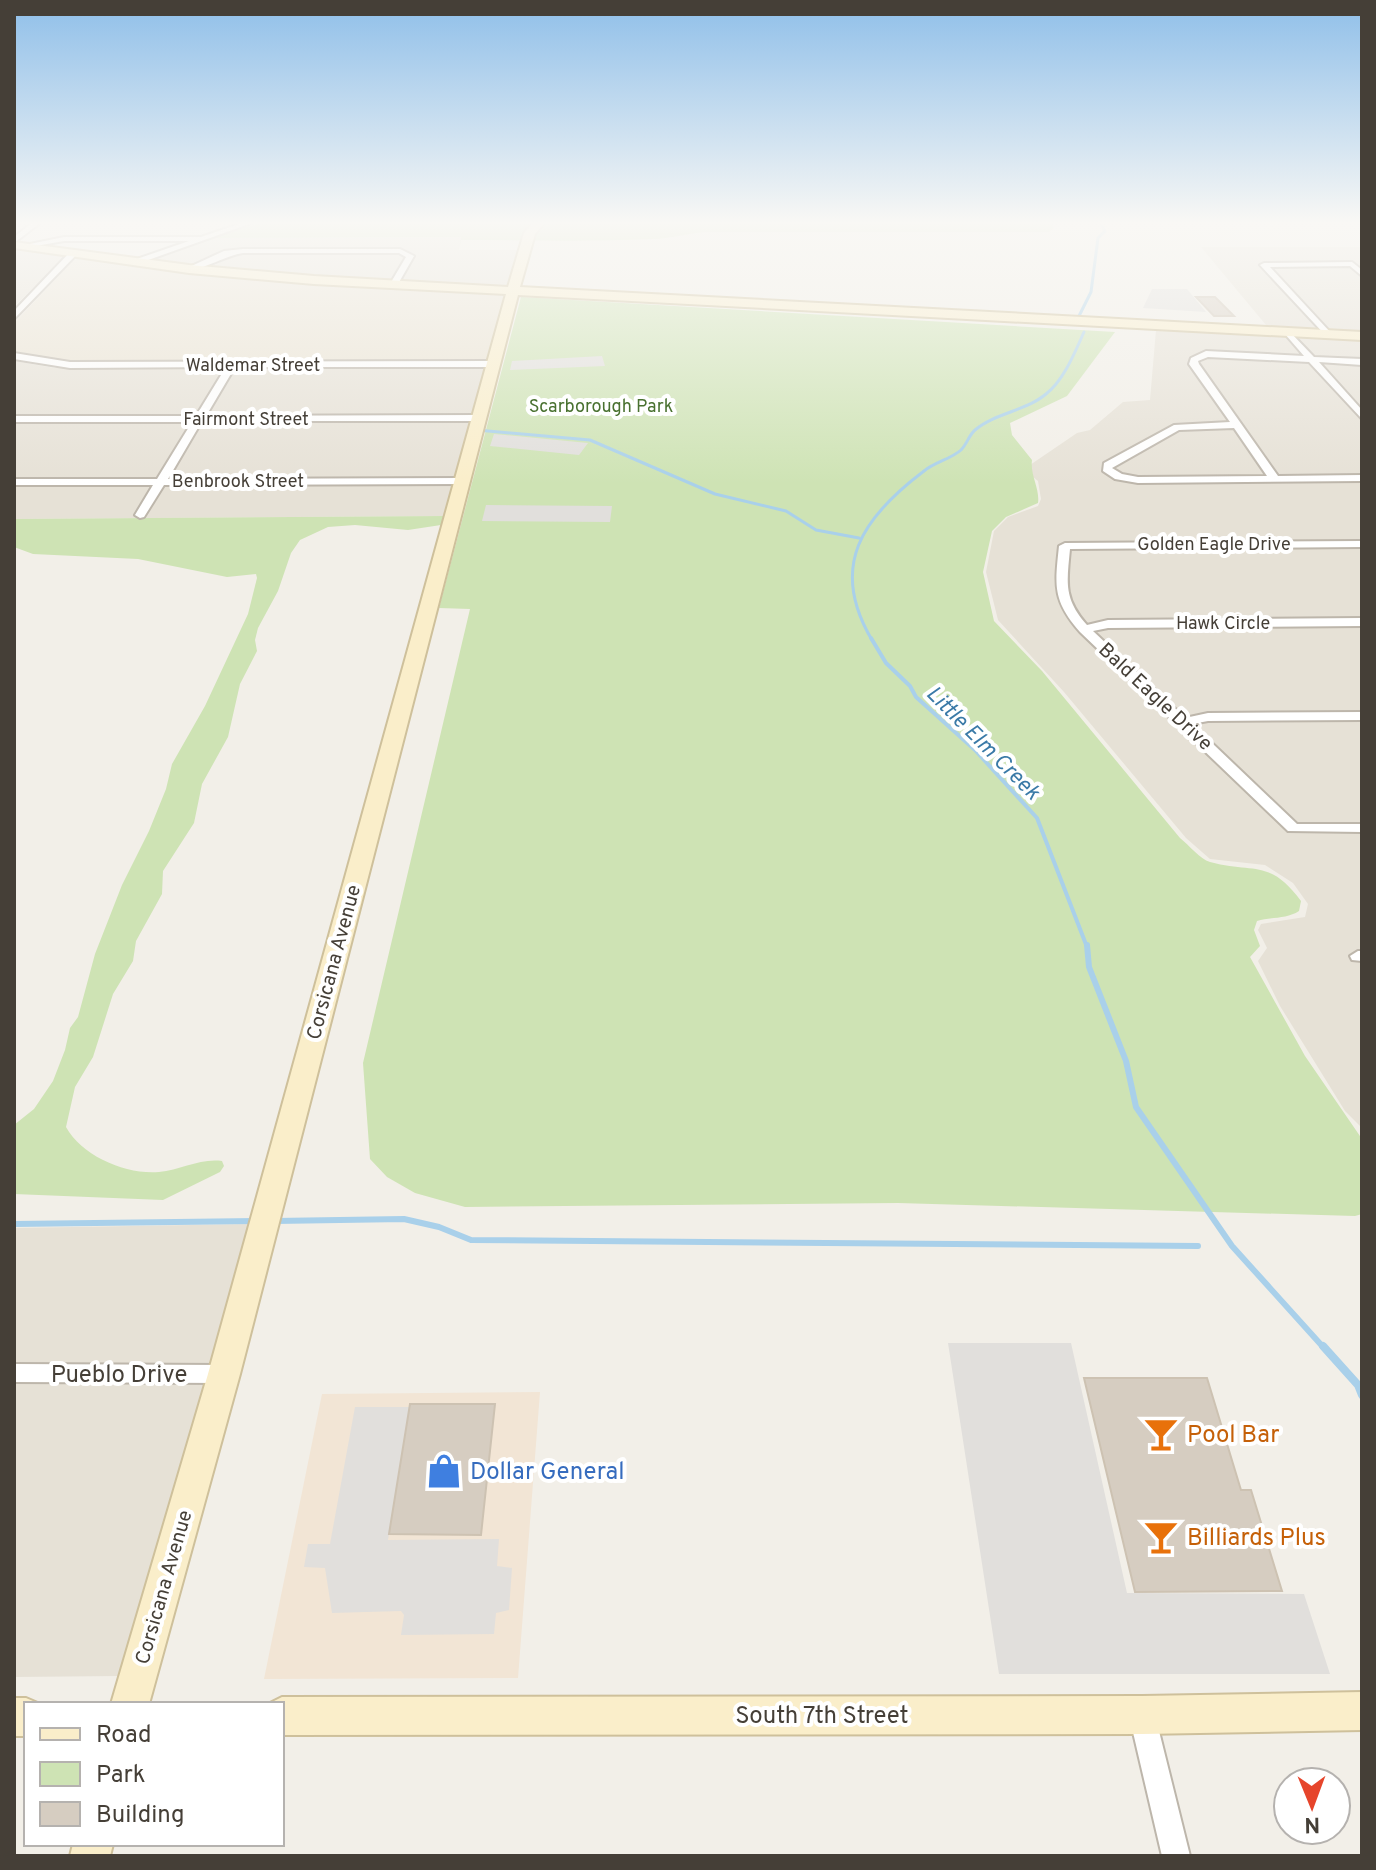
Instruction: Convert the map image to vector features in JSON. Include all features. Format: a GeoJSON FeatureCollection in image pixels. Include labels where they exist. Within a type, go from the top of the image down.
{"type":"FeatureCollection","features":[{"type":"Feature","properties":{"kind":"street","name":"Corsicana Avenue"},"geometry":{"type":"LineString","coordinates":[[131,1702],[224,1374],[507,310]]}},
{"type":"Feature","properties":{"kind":"street"},"geometry":{"type":"LineString","coordinates":[[861,310],[1362,336]]}},
{"type":"Feature","properties":{"kind":"street"},"geometry":{"type":"LineString","coordinates":[[1305,310],[1328,335]]}},
{"type":"Feature","properties":{"kind":"street"},"geometry":{"type":"LineString","coordinates":[[1289,334],[1362,416]]}},
{"type":"Feature","properties":{"kind":"street"},"geometry":{"type":"LineString","coordinates":[[1274,478],[1235,425],[1194,360],[1206,354],[1219,354],[1362,362]]}},
{"type":"Feature","properties":{"kind":"street","name":"Waldemar Street"},"geometry":{"type":"LineString","coordinates":[[16,359],[70,365],[492,364]]}},
{"type":"Feature","properties":{"kind":"street"},"geometry":{"type":"LineString","coordinates":[[140,515],[232,365]]}},
{"type":"Feature","properties":{"kind":"street","name":"Fairmont Street"},"geometry":{"type":"LineString","coordinates":[[14,419],[479,418]]}},
{"type":"Feature","properties":{"kind":"street"},"geometry":{"type":"LineString","coordinates":[[1235,425],[1177,427],[1108,465],[1107,469],[1119,477],[1138,480],[1362,478]]}},
{"type":"Feature","properties":{"kind":"street","name":"Benbrook Street"},"geometry":{"type":"LineString","coordinates":[[14,482],[463,481]]}},
{"type":"Feature","properties":{"kind":"street","name":"Golden Eagle Drive"},"geometry":{"type":"LineString","coordinates":[[1065,546],[1362,544]]}},
{"type":"Feature","properties":{"kind":"street","name":"Bald Eagle Drive"},"geometry":{"type":"LineString","coordinates":[[1065,546],[1061,599],[1068,613],[1293,828],[1362,828]]}},
{"type":"Feature","properties":{"kind":"street","name":"Hawk Circle"},"geometry":{"type":"LineString","coordinates":[[1084,629],[1108,624],[1362,622]]}},
{"type":"Feature","properties":{"kind":"street"},"geometry":{"type":"LineString","coordinates":[[1185,722],[1208,717],[1362,716]]}},
{"type":"Feature","properties":{"kind":"street","name":"Pueblo Drive"},"geometry":{"type":"LineString","coordinates":[[14,1373],[224,1374]]}},
{"type":"Feature","properties":{"kind":"street","name":"South 7th Street"},"geometry":{"type":"LineString","coordinates":[[284,1716],[1142,1715],[1362,1711]]}},
{"type":"Feature","properties":{"kind":"street"},"geometry":{"type":"LineString","coordinates":[[1142,1715],[1176,1856]]}},
{"type":"Feature","properties":{"kind":"shaded area"},"geometry":{"type":"Polygon","coordinates":[[[26,310],[500,310],[486,362],[77,363],[14,351],[14,323],[26,310]]]}},
{"type":"Feature","properties":{"kind":"shaded area"},"geometry":{"type":"Polygon","coordinates":[[[1254,310],[1362,310],[1362,334],[1271,331],[1254,310]]]}},
{"type":"Feature","properties":{"kind":"shaded area"},"geometry":{"type":"Polygon","coordinates":[[[1156,330],[1362,339],[1362,1128],[1345,1111],[1280,1006],[1258,961],[1267,948],[1258,930],[1261,924],[1305,917],[1308,904],[1293,883],[1265,865],[1210,859],[1186,838],[1064,692],[998,620],[986,572],[994,531],[1008,517],[1038,506],[1041,499],[1038,481],[1028,473],[1030,465],[1077,433],[1090,430],[1123,402],[1150,400],[1156,330]]]}},
{"type":"Feature","properties":{"kind":"shaded area"},"geometry":{"type":"Polygon","coordinates":[[[602,356],[605,366],[510,370],[512,361],[602,356]]]}},
{"type":"Feature","properties":{"kind":"shaded area"},"geometry":{"type":"Polygon","coordinates":[[[14,361],[55,368],[484,368],[444,516],[14,519],[14,361]]]}},
{"type":"Feature","properties":{"kind":"shaded area"},"geometry":{"type":"Polygon","coordinates":[[[494,434],[588,443],[579,455],[490,446],[494,434]]]}},
{"type":"Feature","properties":{"kind":"shaded area"},"geometry":{"type":"Polygon","coordinates":[[[486,505],[612,506],[610,522],[482,521],[486,505]]]}},
{"type":"Feature","properties":{"kind":"shaded area"},"geometry":{"type":"Polygon","coordinates":[[[250,1224],[120,1676],[14,1677],[14,1228],[250,1224]]]}},
{"type":"Feature","properties":{"kind":"shaded area"},"geometry":{"type":"Polygon","coordinates":[[[948,1343],[1071,1343],[1127,1593],[1304,1594],[1330,1674],[999,1674],[948,1343]]]}},
{"type":"Feature","properties":{"kind":"shaded area"},"geometry":{"type":"Polygon","coordinates":[[[540,1392],[518,1678],[264,1679],[322,1394],[540,1392]]]}},
{"type":"Feature","properties":{"kind":"shaded area"},"geometry":{"type":"Polygon","coordinates":[[[355,1407],[410,1407],[388,1540],[499,1539],[497,1566],[512,1568],[509,1610],[496,1613],[494,1634],[401,1635],[404,1615],[401,1611],[332,1613],[325,1568],[304,1567],[308,1544],[330,1544],[355,1407]]]}},
{"type":"Feature","properties":{"kind":"green space","name":"Scarborough Park"},"geometry":{"type":"Polygon","coordinates":[[[518,310],[746,310],[1115,332],[1067,396],[1010,423],[1012,435],[1032,460],[1038,503],[1006,517],[992,531],[983,572],[994,621],[1042,671],[1180,838],[1195,852],[1210,862],[1270,873],[1290,887],[1301,901],[1299,911],[1294,914],[1257,921],[1254,930],[1260,946],[1250,957],[1305,1056],[1362,1139],[1362,1214],[898,1203],[465,1207],[415,1193],[387,1177],[370,1159],[363,1063],[470,609],[439,608],[518,310]]]}},
{"type":"Feature","properties":{"kind":"green space"},"geometry":{"type":"Polygon","coordinates":[[[444,516],[441,525],[408,530],[355,525],[328,527],[300,540],[291,553],[278,591],[258,628],[255,640],[257,651],[240,684],[228,737],[202,784],[194,823],[163,871],[162,894],[136,941],[133,961],[113,994],[93,1057],[75,1087],[66,1127],[83,1147],[106,1162],[146,1172],[214,1161],[222,1161],[224,1166],[220,1172],[163,1200],[14,1194],[14,1125],[34,1109],[53,1081],[70,1028],[78,1017],[95,954],[122,885],[149,831],[166,789],[172,764],[205,706],[248,614],[257,578],[256,574],[227,577],[138,559],[33,554],[14,547],[14,519],[444,516]]]}},
{"type":"Feature","properties":{"kind":"building"},"geometry":{"type":"Polygon","coordinates":[[[1209,310],[1228,310],[1234,316],[1214,316],[1209,310]]]}},
{"type":"Feature","properties":{"kind":"building","name":"Pool Bar"},"geometry":{"type":"Polygon","coordinates":[[[1084,1378],[1207,1378],[1241,1490],[1251,1490],[1282,1591],[1135,1592],[1084,1378]]]}},
{"type":"Feature","properties":{"kind":"building","name":"Dollar General"},"geometry":{"type":"Polygon","coordinates":[[[410,1404],[495,1404],[481,1535],[389,1534],[410,1404]]]}},
{"type":"Feature","properties":{"kind":"waterway","name":"Little Elm Creek"},"geometry":{"type":"LineString","coordinates":[[1077,320],[1082,310]]}},
{"type":"Feature","properties":{"kind":"waterway","name":"Little Elm Creek"},"geometry":{"type":"LineString","coordinates":[[871,638],[859,613],[853,589],[853,566],[869,525],[902,488],[928,468],[961,450],[971,434],[983,424],[1046,394],[1064,374],[1084,332]]}},
{"type":"Feature","properties":{"kind":"waterway"},"geometry":{"type":"LineString","coordinates":[[477,430],[590,440],[715,494],[786,511],[816,530],[859,538]]}},
{"type":"Feature","properties":{"kind":"waterway","name":"Little Elm Creek"},"geometry":{"type":"LineString","coordinates":[[871,638],[886,663],[910,686],[916,697],[975,750],[1037,818],[1087,947]]}},
{"type":"Feature","properties":{"kind":"waterway","name":"Little Elm Creek"},"geometry":{"type":"LineString","coordinates":[[1087,945],[1089,967],[1126,1061],[1136,1107],[1232,1246],[1324,1348]]}},
{"type":"Feature","properties":{"kind":"waterway"},"geometry":{"type":"LineString","coordinates":[[275,1221],[404,1219],[439,1227],[471,1240],[1198,1246]]}},
{"type":"Feature","properties":{"kind":"waterway"},"geometry":{"type":"LineString","coordinates":[[14,1224],[257,1221]]}},
{"type":"Feature","properties":{"kind":"waterway","name":"Little Elm Creek"},"geometry":{"type":"LineString","coordinates":[[1323,1346],[1358,1385],[1362,1395]]}},
{"type":"Feature","properties":{"kind":"place","name":"Pool Bar"},"geometry":{"type":"Point","coordinates":[1161,1434]}},
{"type":"Feature","properties":{"kind":"place","name":"Dollar General"},"geometry":{"type":"Point","coordinates":[444,1471]}},
{"type":"Feature","properties":{"kind":"place","name":"Billiards Plus"},"geometry":{"type":"Point","coordinates":[1161,1537]}}]}
